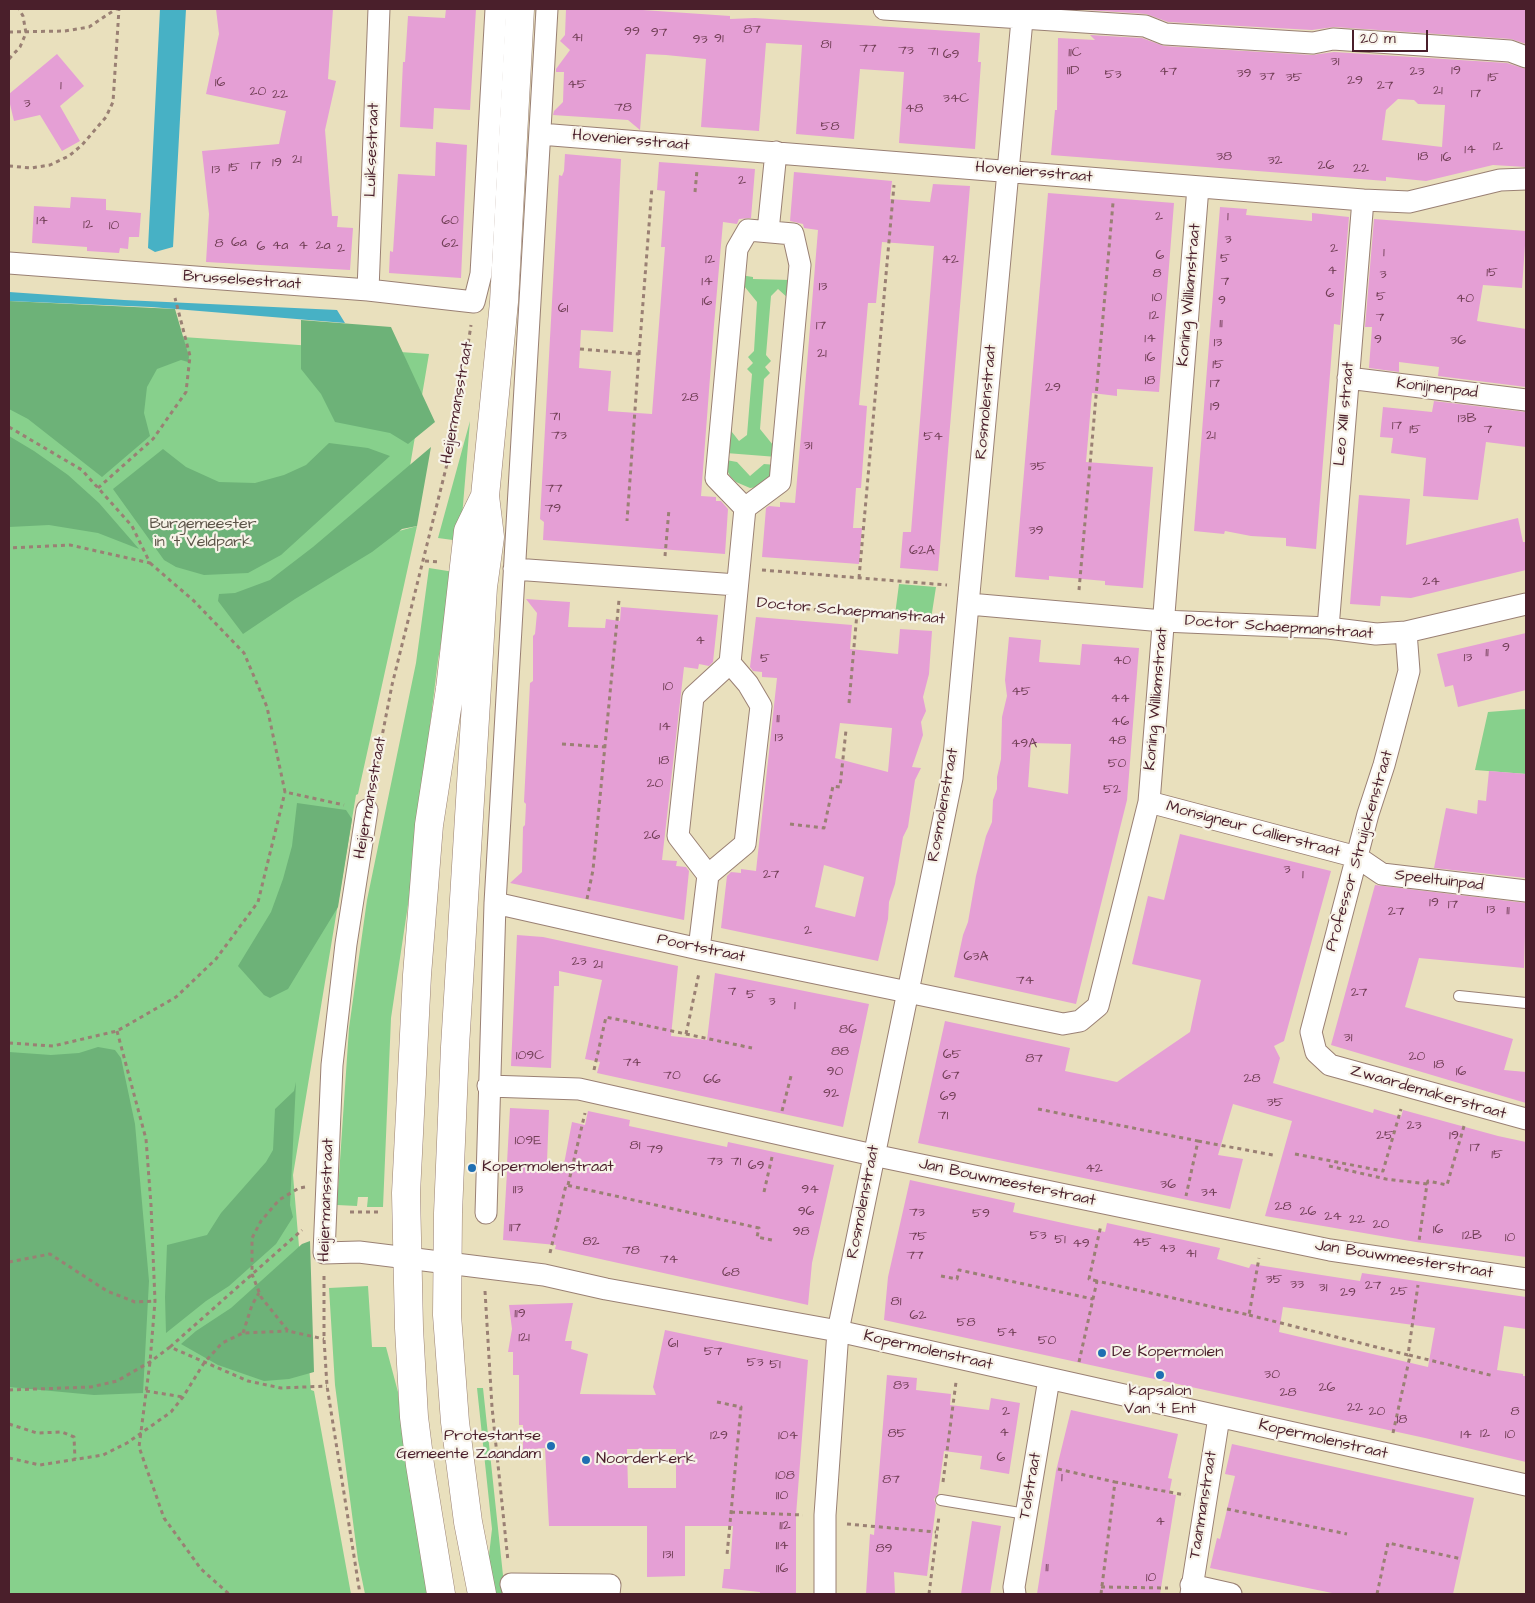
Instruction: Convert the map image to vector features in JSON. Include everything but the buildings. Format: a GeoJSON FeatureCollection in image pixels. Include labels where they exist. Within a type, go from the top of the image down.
{"type":"FeatureCollection","features":[{"type":"Feature","properties":{"kind":"main road","name":"Heijermansstraat"},"geometry":{"type":"LineString","coordinates":[[482,1594],[468,1522],[455,1422],[448,1316],[447,1263],[455,1047],[483,587],[490,537],[485,496],[504,302],[520,9]]}},
{"type":"Feature","properties":{"kind":"main road","name":"Heijermansstraat"},"geometry":{"type":"LineString","coordinates":[[441,1594],[414,1417],[406,1193],[417,975],[429,825],[450,689],[468,531],[485,496]]}},
{"type":"Feature","properties":{"kind":"street","name":"Luiksestraat"},"geometry":{"type":"LineString","coordinates":[[368,290],[379,9]]}},
{"type":"Feature","properties":{"kind":"street"},"geometry":{"type":"LineString","coordinates":[[474,302],[481,274],[496,9]]}},
{"type":"Feature","properties":{"kind":"street"},"geometry":{"type":"LineString","coordinates":[[486,1212],[488,1086],[495,903],[547,9]]}},
{"type":"Feature","properties":{"kind":"street"},"geometry":{"type":"LineString","coordinates":[[884,9],[1023,13],[1145,26],[1165,34],[1313,44],[1334,39],[1510,51],[1526,57]]}},
{"type":"Feature","properties":{"kind":"street","name":"Rosmolenstraat"},"geometry":{"type":"LineString","coordinates":[[825,1594],[825,1519],[838,1331],[952,778],[1023,13]]}},
{"type":"Feature","properties":{"kind":"street","name":"Hoveniersstraat"},"geometry":{"type":"LineString","coordinates":[[540,134],[1008,170],[1363,200],[1409,202],[1500,180],[1526,179]]}},
{"type":"Feature","properties":{"kind":"street"},"geometry":{"type":"LineString","coordinates":[[768,231],[776,152]]}},
{"type":"Feature","properties":{"kind":"street","name":"Koning Williamstraat"},"geometry":{"type":"LineString","coordinates":[[907,992],[1063,1024],[1080,1021],[1098,1006],[1148,802],[1198,186]]}},
{"type":"Feature","properties":{"kind":"street","name":"Leo XIII straat"},"geometry":{"type":"LineString","coordinates":[[1328,628],[1363,200]]}},
{"type":"Feature","properties":{"kind":"street"},"geometry":{"type":"LineString","coordinates":[[702,949],[708,875],[678,836],[693,697],[730,663],[745,508],[780,482],[800,265],[793,234],[748,230],[737,249],[720,415],[716,478],[745,508]]}},
{"type":"Feature","properties":{"kind":"street","name":"Brusselsestraat"},"geometry":{"type":"LineString","coordinates":[[9,263],[368,290],[474,302]]}},
{"type":"Feature","properties":{"kind":"street","name":"Konijnenpad"},"geometry":{"type":"LineString","coordinates":[[1348,378],[1526,400]]}},
{"type":"Feature","properties":{"kind":"street","name":"Doctor Schaepmanstraat"},"geometry":{"type":"LineString","coordinates":[[514,569],[737,585]]}},
{"type":"Feature","properties":{"kind":"street","name":"Doctor Schaepmanstraat"},"geometry":{"type":"LineString","coordinates":[[969,604],[1163,621],[1328,628],[1376,634],[1406,632],[1526,604]]}},
{"type":"Feature","properties":{"kind":"street","name":"Professor Struijckenstraat"},"geometry":{"type":"LineString","coordinates":[[1330,1065],[1316,1052],[1311,1032],[1409,671],[1406,632]]}},
{"type":"Feature","properties":{"kind":"street"},"geometry":{"type":"LineString","coordinates":[[708,875],[745,844],[760,706],[748,684],[730,663]]}},
{"type":"Feature","properties":{"kind":"street","name":"Monsigneur Callierstraat"},"geometry":{"type":"LineString","coordinates":[[1148,802],[1357,857]]}},
{"type":"Feature","properties":{"kind":"street","name":"Heijermansstraat"},"geometry":{"type":"LineString","coordinates":[[324,1252],[332,1065],[346,944],[367,810]]}},
{"type":"Feature","properties":{"kind":"street","name":"Speeltuinpad"},"geometry":{"type":"LineString","coordinates":[[1357,857],[1382,874],[1526,891]]}},
{"type":"Feature","properties":{"kind":"street","name":"Poortstraat"},"geometry":{"type":"LineString","coordinates":[[495,903],[907,992]]}},
{"type":"Feature","properties":{"kind":"street","name":"Zwaardemakerstraat"},"geometry":{"type":"LineString","coordinates":[[1330,1065],[1526,1119]]}},
{"type":"Feature","properties":{"kind":"street","name":"Jan Bouwmeesterstraat"},"geometry":{"type":"LineString","coordinates":[[488,1086],[590,1091],[873,1155],[1330,1250],[1526,1279]]}},
{"type":"Feature","properties":{"kind":"street","name":"Kopermolenstraat"},"geometry":{"type":"LineString","coordinates":[[324,1252],[359,1252],[544,1276],[838,1331],[1526,1485]]}},
{"type":"Feature","properties":{"kind":"street","name":"Tolstraat"},"geometry":{"type":"LineString","coordinates":[[1015,1594],[1014,1587],[1049,1379]]}},
{"type":"Feature","properties":{"kind":"street","name":"Taanmanstraat"},"geometry":{"type":"LineString","coordinates":[[1191,1589],[1219,1417]]}},
{"type":"Feature","properties":{"kind":"street"},"geometry":{"type":"LineString","coordinates":[[512,1589],[610,1584],[610,1594]]}},
{"type":"Feature","properties":{"kind":"street"},"geometry":{"type":"LineString","coordinates":[[1191,1589],[1231,1594]]}},
{"type":"Feature","properties":{"kind":"lane"},"geometry":{"type":"LineString","coordinates":[[1459,996],[1526,1003]]}},
{"type":"Feature","properties":{"kind":"lane"},"geometry":{"type":"LineString","coordinates":[[941,1500],[1026,1514]]}},
{"type":"Feature","properties":{"kind":"path"},"geometry":{"type":"LineString","coordinates":[[9,59],[20,47],[26,33],[23,16],[19,9]]}},
{"type":"Feature","properties":{"kind":"path"},"geometry":{"type":"LineString","coordinates":[[9,32],[65,31],[89,27],[117,9]]}},
{"type":"Feature","properties":{"kind":"path"},"geometry":{"type":"LineString","coordinates":[[9,166],[31,168],[50,165],[69,156],[82,145],[106,117],[113,102],[117,9]]}},
{"type":"Feature","properties":{"kind":"path"},"geometry":{"type":"LineString","coordinates":[[859,578],[896,162]]}},
{"type":"Feature","properties":{"kind":"path"},"geometry":{"type":"LineString","coordinates":[[1077,613],[1115,180]]}},
{"type":"Feature","properties":{"kind":"path"},"geometry":{"type":"LineString","coordinates":[[627,521],[652,187]]}},
{"type":"Feature","properties":{"kind":"path"},"geometry":{"type":"LineString","coordinates":[[98,488],[153,439],[186,392],[191,367],[190,356],[176,311],[175,299]]}},
{"type":"Feature","properties":{"kind":"path","name":"Heijermansstraat"},"geometry":{"type":"LineString","coordinates":[[367,810],[392,685],[454,436],[474,302]]}},
{"type":"Feature","properties":{"kind":"path"},"geometry":{"type":"LineString","coordinates":[[580,349],[639,354]]}},
{"type":"Feature","properties":{"kind":"path"},"geometry":{"type":"LineString","coordinates":[[9,427],[82,470],[132,526],[150,563],[194,601],[244,653],[267,707],[286,792],[258,902],[216,960],[176,997],[117,1031],[53,1046],[9,1043]]}},
{"type":"Feature","properties":{"kind":"path"},"geometry":{"type":"LineString","coordinates":[[663,580],[669,510]]}},
{"type":"Feature","properties":{"kind":"path"},"geometry":{"type":"LineString","coordinates":[[9,548],[70,545],[150,563]]}},
{"type":"Feature","properties":{"kind":"path"},"geometry":{"type":"LineString","coordinates":[[582,922],[593,870],[621,577]]}},
{"type":"Feature","properties":{"kind":"path","name":"Doctor Schaepmanstraat"},"geometry":{"type":"LineString","coordinates":[[737,585],[859,578],[969,604]]}},
{"type":"Feature","properties":{"kind":"path","name":"Doctor Schaepmanstraat"},"geometry":{"type":"LineString","coordinates":[[737,585],[857,613],[969,604]]}},
{"type":"Feature","properties":{"kind":"path"},"geometry":{"type":"LineString","coordinates":[[849,703],[857,613]]}},
{"type":"Feature","properties":{"kind":"path"},"geometry":{"type":"LineString","coordinates":[[790,824],[824,828],[833,786],[840,787],[846,730]]}},
{"type":"Feature","properties":{"kind":"path"},"geometry":{"type":"LineString","coordinates":[[562,744],[605,747]]}},
{"type":"Feature","properties":{"kind":"path"},"geometry":{"type":"LineString","coordinates":[[286,792],[367,810]]}},
{"type":"Feature","properties":{"kind":"path"},"geometry":{"type":"LineString","coordinates":[[686,1034],[702,949]]}},
{"type":"Feature","properties":{"kind":"path"},"geometry":{"type":"LineString","coordinates":[[544,1276],[566,1185],[568,1185],[606,1017],[752,1048]]}},
{"type":"Feature","properties":{"kind":"path"},"geometry":{"type":"LineString","coordinates":[[117,1031],[146,1139],[152,1205],[155,1301],[150,1362],[139,1448],[164,1518],[200,1569],[229,1594]]}},
{"type":"Feature","properties":{"kind":"path"},"geometry":{"type":"LineString","coordinates":[[764,1192],[791,1076]]}},
{"type":"Feature","properties":{"kind":"path"},"geometry":{"type":"LineString","coordinates":[[1295,1154],[1383,1171],[1408,1086]]}},
{"type":"Feature","properties":{"kind":"path"},"geometry":{"type":"LineString","coordinates":[[1388,1455],[1409,1355],[1427,1184],[1428,1180],[1447,1185],[1471,1104]]}},
{"type":"Feature","properties":{"kind":"path"},"geometry":{"type":"LineString","coordinates":[[1038,1109],[1274,1154]]}},
{"type":"Feature","properties":{"kind":"path"},"geometry":{"type":"LineString","coordinates":[[1182,1219],[1198,1141]]}},
{"type":"Feature","properties":{"kind":"path"},"geometry":{"type":"LineString","coordinates":[[1329,1166],[1386,1179],[1427,1184]]}},
{"type":"Feature","properties":{"kind":"path"},"geometry":{"type":"LineString","coordinates":[[288,1331],[259,1293],[252,1274],[252,1238],[260,1221],[279,1200],[299,1188],[328,1184]]}},
{"type":"Feature","properties":{"kind":"path"},"geometry":{"type":"LineString","coordinates":[[568,1185],[759,1228],[757,1237],[772,1240]]}},
{"type":"Feature","properties":{"kind":"path"},"geometry":{"type":"LineString","coordinates":[[1105,1203],[1089,1279],[1249,1315],[1494,1376]]}},
{"type":"Feature","properties":{"kind":"path"},"geometry":{"type":"LineString","coordinates":[[9,1390],[91,1387],[117,1381],[150,1362],[170,1347],[299,1232],[326,1219]]}},
{"type":"Feature","properties":{"kind":"path"},"geometry":{"type":"LineString","coordinates":[[1249,1315],[1263,1236]]}},
{"type":"Feature","properties":{"kind":"path","name":"Heijermansstraat"},"geometry":{"type":"LineString","coordinates":[[324,1252],[324,1339],[327,1386],[360,1594]]}},
{"type":"Feature","properties":{"kind":"path"},"geometry":{"type":"LineString","coordinates":[[9,1262],[50,1254],[107,1292],[135,1302],[155,1301]]}},
{"type":"Feature","properties":{"kind":"path"},"geometry":{"type":"LineString","coordinates":[[486,1268],[485,1298],[492,1407],[512,1589]]}},
{"type":"Feature","properties":{"kind":"path"},"geometry":{"type":"LineString","coordinates":[[941,1276],[957,1279],[959,1270],[1093,1299]]}},
{"type":"Feature","properties":{"kind":"path"},"geometry":{"type":"LineString","coordinates":[[1074,1384],[1097,1281]]}},
{"type":"Feature","properties":{"kind":"path"},"geometry":{"type":"LineString","coordinates":[[243,1333],[252,1305],[259,1293]]}},
{"type":"Feature","properties":{"kind":"path"},"geometry":{"type":"LineString","coordinates":[[9,1458],[40,1465],[103,1455],[140,1434],[171,1412],[184,1397],[204,1363],[222,1343],[243,1333],[288,1331],[324,1339]]}},
{"type":"Feature","properties":{"kind":"path"},"geometry":{"type":"LineString","coordinates":[[170,1347],[248,1381],[281,1388],[327,1386]]}},
{"type":"Feature","properties":{"kind":"path"},"geometry":{"type":"LineString","coordinates":[[929,1594],[959,1358]]}},
{"type":"Feature","properties":{"kind":"path"},"geometry":{"type":"LineString","coordinates":[[146,1390],[184,1397]]}},
{"type":"Feature","properties":{"kind":"path"},"geometry":{"type":"LineString","coordinates":[[717,1402],[741,1407],[727,1555]]}},
{"type":"Feature","properties":{"kind":"path"},"geometry":{"type":"LineString","coordinates":[[9,1424],[37,1433],[62,1432],[74,1437],[75,1459]]}},
{"type":"Feature","properties":{"kind":"path"},"geometry":{"type":"LineString","coordinates":[[1034,1466],[1086,1474],[1346,1534]]}},
{"type":"Feature","properties":{"kind":"path"},"geometry":{"type":"LineString","coordinates":[[1100,1594],[1115,1482]]}},
{"type":"Feature","properties":{"kind":"path"},"geometry":{"type":"LineString","coordinates":[[731,1512],[825,1519],[936,1532]]}},
{"type":"Feature","properties":{"kind":"path"},"geometry":{"type":"LineString","coordinates":[[1377,1594],[1388,1543],[1462,1559]]}},
{"type":"Feature","properties":{"kind":"path"},"geometry":{"type":"LineString","coordinates":[[1101,1587],[1191,1589]]}},
{"type":"Feature","properties":{"kind":"green space"},"geometry":{"type":"Polygon","coordinates":[[[740,275],[753,277],[753,279],[791,280],[789,299],[778,289],[771,296],[766,355],[771,361],[765,367],[770,373],[764,379],[760,429],[777,450],[777,457],[726,453],[728,427],[739,441],[747,435],[752,374],[747,369],[753,363],[748,357],[754,351],[757,302],[740,281],[740,275]]]}},
{"type":"Feature","properties":{"kind":"green space"},"geometry":{"type":"Polygon","coordinates":[[[9,301],[175,309],[189,357],[188,362],[181,360],[157,369],[147,387],[144,413],[150,436],[102,477],[28,419],[9,409],[9,301]]]}},
{"type":"Feature","properties":{"kind":"green space"},"geometry":{"type":"Polygon","coordinates":[[[301,320],[391,327],[435,422],[408,444],[390,433],[335,422],[321,394],[301,369],[301,320]]]}},
{"type":"Feature","properties":{"kind":"green space","name":"Burgemeester in 't Veldpark"},"geometry":{"type":"Polygon","coordinates":[[[9,325],[429,354],[399,531],[417,526],[358,794],[356,795],[293,1175],[311,1390],[314,1391],[351,1594],[9,1594],[9,325]]]}},
{"type":"Feature","properties":{"kind":"green space"},"geometry":{"type":"Polygon","coordinates":[[[470,421],[460,541],[438,538],[470,421]]]}},
{"type":"Feature","properties":{"kind":"green space"},"geometry":{"type":"Polygon","coordinates":[[[9,436],[68,475],[99,503],[139,549],[98,533],[49,525],[9,527],[9,436]]]}},
{"type":"Feature","properties":{"kind":"green space"},"geometry":{"type":"Polygon","coordinates":[[[329,443],[368,448],[390,456],[281,555],[248,573],[204,575],[176,567],[164,560],[113,489],[163,449],[186,467],[219,482],[255,483],[284,475],[306,465],[329,443]]]}},
{"type":"Feature","properties":{"kind":"green space"},"geometry":{"type":"Polygon","coordinates":[[[431,447],[417,526],[402,529],[372,552],[295,599],[243,634],[218,601],[219,594],[235,593],[270,580],[313,547],[431,447]]]}},
{"type":"Feature","properties":{"kind":"green space"},"geometry":{"type":"Polygon","coordinates":[[[726,460],[737,462],[750,476],[764,464],[776,465],[775,473],[758,487],[750,488],[736,482],[730,476],[726,468],[726,460]]]}},
{"type":"Feature","properties":{"kind":"green space"},"geometry":{"type":"Polygon","coordinates":[[[429,568],[454,572],[438,660],[409,898],[391,1018],[383,1207],[367,1207],[368,1197],[358,1197],[357,1206],[337,1205],[349,1028],[367,900],[416,663],[429,568]]]}},
{"type":"Feature","properties":{"kind":"green space"},"geometry":{"type":"Polygon","coordinates":[[[899,584],[936,587],[931,619],[895,615],[899,584]]]}},
{"type":"Feature","properties":{"kind":"green space"},"geometry":{"type":"Polygon","coordinates":[[[1526,709],[1526,774],[1475,770],[1488,712],[1526,709]]]}},
{"type":"Feature","properties":{"kind":"green space"},"geometry":{"type":"Polygon","coordinates":[[[297,803],[346,810],[352,819],[338,907],[288,989],[270,998],[264,995],[238,966],[271,912],[283,879],[292,846],[297,803]]]}},
{"type":"Feature","properties":{"kind":"green space"},"geometry":{"type":"Polygon","coordinates":[[[98,1047],[115,1050],[121,1058],[135,1124],[149,1281],[143,1393],[94,1395],[9,1387],[9,1052],[51,1055],[79,1053],[98,1047]]]}},
{"type":"Feature","properties":{"kind":"green space"},"geometry":{"type":"Polygon","coordinates":[[[296,1082],[290,1205],[293,1217],[276,1244],[229,1286],[206,1301],[166,1333],[167,1245],[207,1235],[221,1213],[266,1162],[273,1150],[275,1109],[294,1091],[296,1082]]]}},
{"type":"Feature","properties":{"kind":"green space"},"geometry":{"type":"Polygon","coordinates":[[[310,1241],[314,1372],[289,1379],[264,1381],[218,1365],[181,1344],[196,1331],[231,1308],[302,1244],[310,1241]]]}},
{"type":"Feature","properties":{"kind":"green space"},"geometry":{"type":"Polygon","coordinates":[[[368,1286],[372,1347],[386,1347],[398,1392],[402,1434],[417,1528],[432,1594],[365,1594],[358,1560],[335,1385],[329,1288],[368,1286]]]}},
{"type":"Feature","properties":{"kind":"green space"},"geometry":{"type":"Polygon","coordinates":[[[477,1388],[483,1388],[505,1594],[493,1594],[488,1564],[492,1529],[477,1388]]]}},
{"type":"Feature","properties":{"kind":"water"},"geometry":{"type":"Polygon","coordinates":[[[160,9],[186,9],[173,247],[155,252],[148,248],[160,9]]]}},
{"type":"Feature","properties":{"kind":"water"},"geometry":{"type":"Polygon","coordinates":[[[9,292],[124,300],[337,310],[345,323],[151,307],[9,301],[9,292]]]}},
{"type":"Feature","properties":{"kind":"place","name":"Kopermolenstraat"},"geometry":{"type":"Point","coordinates":[472,1168]}},
{"type":"Feature","properties":{"kind":"place","name":"De Kopermolen"},"geometry":{"type":"Point","coordinates":[1102,1353]}},
{"type":"Feature","properties":{"kind":"place","name":"kapsalon Van 't Ent"},"geometry":{"type":"Point","coordinates":[1160,1375]}},
{"type":"Feature","properties":{"kind":"place","name":"Protestantse Gemeente Zaandam"},"geometry":{"type":"Point","coordinates":[551,1446]}},
{"type":"Feature","properties":{"kind":"place","name":"Noorderkerk"},"geometry":{"type":"Point","coordinates":[586,1460]}}]}
